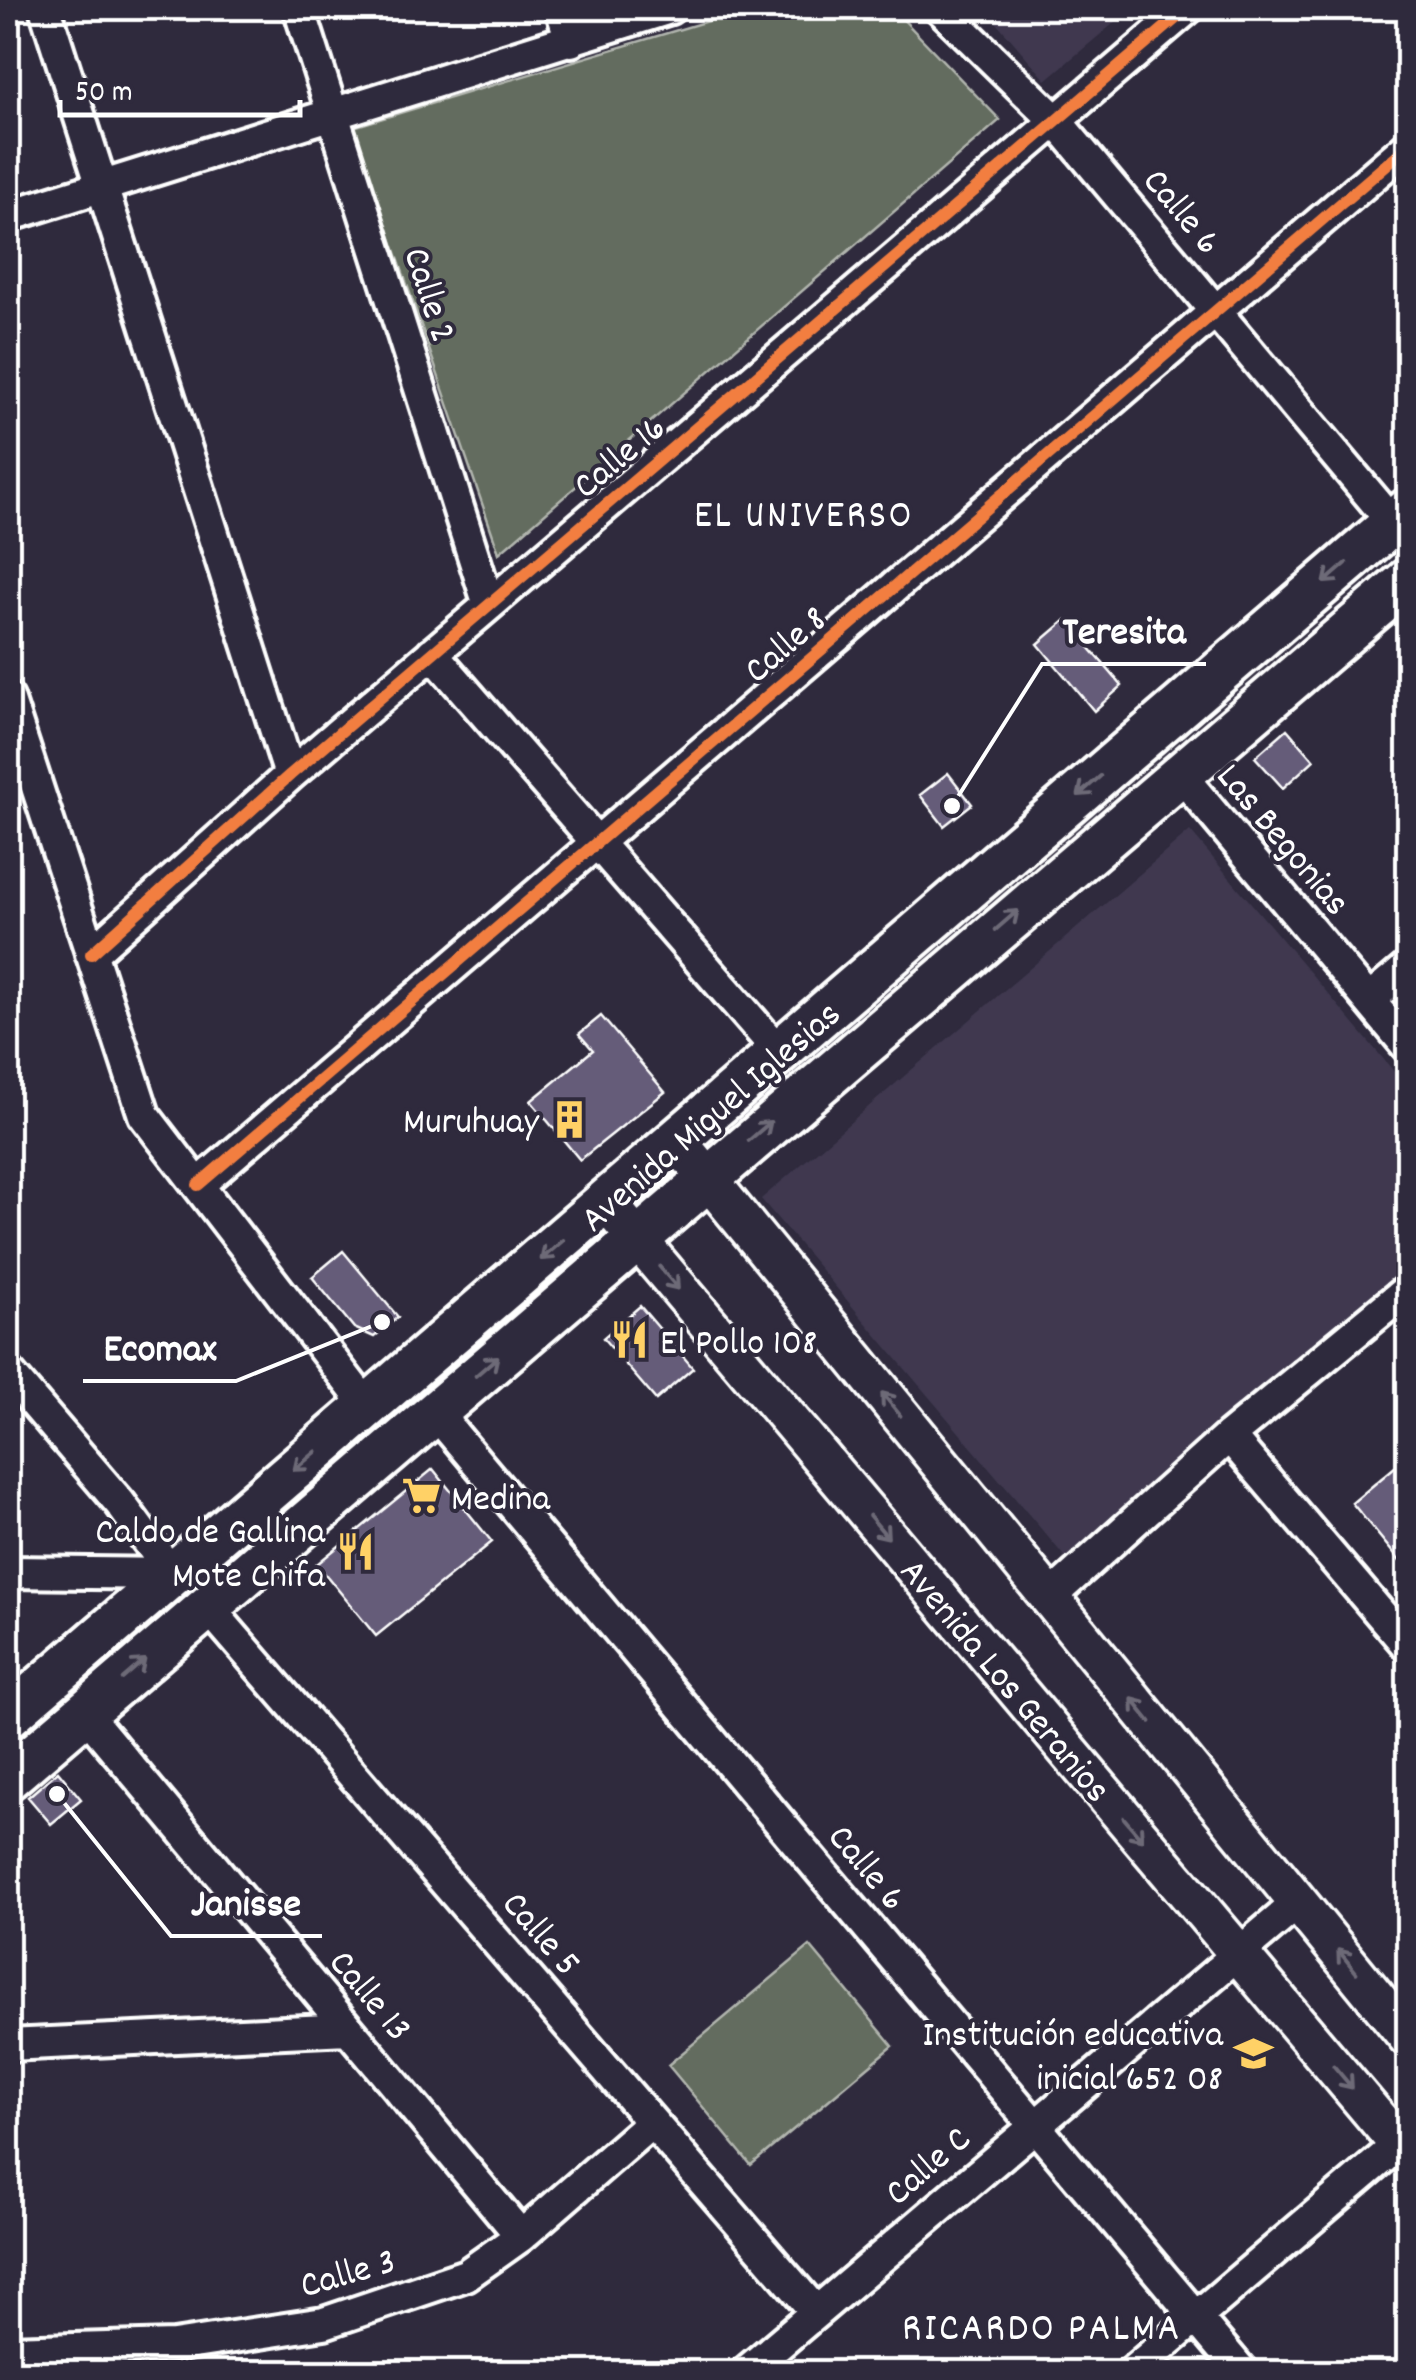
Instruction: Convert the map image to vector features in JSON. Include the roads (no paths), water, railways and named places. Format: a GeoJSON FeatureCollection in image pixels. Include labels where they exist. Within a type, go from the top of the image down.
{"type":"FeatureCollection","features":[{"type":"Feature","properties":{"kind":"main road","name":"Avenida Miguel Iglesias"},"geometry":{"type":"LineString","coordinates":[[8,1716],[1401,516]]}},
{"type":"Feature","properties":{"kind":"main road","name":"Avenida Miguel Iglesias"},"geometry":{"type":"LineString","coordinates":[[8,1778],[1408,580]]}},
{"type":"Feature","properties":{"kind":"street"},"geometry":{"type":"LineString","coordinates":[[45,8],[290,775]]}},
{"type":"Feature","properties":{"kind":"street","name":"Calle 2"},"geometry":{"type":"LineString","coordinates":[[299,8],[489,605]]}},
{"type":"Feature","properties":{"kind":"street"},"geometry":{"type":"LineString","coordinates":[[561,8],[572,42]]}},
{"type":"Feature","properties":{"kind":"street"},"geometry":{"type":"LineString","coordinates":[[8,216],[572,42],[670,8]]}},
{"type":"Feature","properties":{"kind":"street","name":"Calle 6"},"geometry":{"type":"LineString","coordinates":[[940,8],[1056,121],[1217,310],[1401,516]]}},
{"type":"Feature","properties":{"kind":"street","name":"Calle 16"},"geometry":{"type":"LineString","coordinates":[[91,954],[290,775],[1188,8]]}},
{"type":"Feature","properties":{"kind":"street","name":"Calle 8"},"geometry":{"type":"LineString","coordinates":[[198,1185],[1408,146]]}},
{"type":"Feature","properties":{"kind":"street"},"geometry":{"type":"LineString","coordinates":[[432,654],[780,1054]]}},
{"type":"Feature","properties":{"kind":"street"},"geometry":{"type":"LineString","coordinates":[[10,712],[144,1115],[368,1407]]}},
{"type":"Feature","properties":{"kind":"street","name":"Las Begonias"},"geometry":{"type":"LineString","coordinates":[[1178,774],[1408,1047]]}},
{"type":"Feature","properties":{"kind":"street"},"geometry":{"type":"LineString","coordinates":[[1370,1000],[1408,967]]}},
{"type":"Feature","properties":{"kind":"street"},"geometry":{"type":"LineString","coordinates":[[678,1142],[1408,2037]]}},
{"type":"Feature","properties":{"kind":"street","name":"Avenida Los Geranios"},"geometry":{"type":"LineString","coordinates":[[606,1204],[1404,2149]]}},
{"type":"Feature","properties":{"kind":"street"},"geometry":{"type":"LineString","coordinates":[[1050,1598],[1229,1436],[1408,1289]]}},
{"type":"Feature","properties":{"kind":"street"},"geometry":{"type":"LineString","coordinates":[[8,1372],[120,1503],[172,1574]]}},
{"type":"Feature","properties":{"kind":"street","name":"Calle 6"},"geometry":{"type":"LineString","coordinates":[[434,1411],[1242,2372]]}},
{"type":"Feature","properties":{"kind":"street"},"geometry":{"type":"LineString","coordinates":[[1229,1436],[1408,1646]]}},
{"type":"Feature","properties":{"kind":"street"},"geometry":{"type":"LineString","coordinates":[[8,1572],[172,1574]]}},
{"type":"Feature","properties":{"kind":"street","name":"Calle 5"},"geometry":{"type":"LineString","coordinates":[[207,1606],[816,2312]]}},
{"type":"Feature","properties":{"kind":"street","name":"Calle 13"},"geometry":{"type":"LineString","coordinates":[[84,1712],[521,2236]]}},
{"type":"Feature","properties":{"kind":"street","name":"Calle C"},"geometry":{"type":"LineString","coordinates":[[746,2372],[1298,1902]]}},
{"type":"Feature","properties":{"kind":"street"},"geometry":{"type":"LineString","coordinates":[[8,2045],[348,2029]]}},
{"type":"Feature","properties":{"kind":"street","name":"Calle 3"},"geometry":{"type":"LineString","coordinates":[[8,2351],[174,2346],[324,2323],[466,2276],[521,2236],[652,2122]]}},
{"type":"Feature","properties":{"kind":"street"},"geometry":{"type":"LineString","coordinates":[[1132,2372],[1404,2149]]}},
{"type":"Feature","properties":{"kind":"place","name":"Teresita"},"geometry":{"type":"Point","coordinates":[952,806]}},
{"type":"Feature","properties":{"kind":"place","name":"Muruhuay"},"geometry":{"type":"Point","coordinates":[569,1119]}},
{"type":"Feature","properties":{"kind":"place","name":"Ecomax"},"geometry":{"type":"Point","coordinates":[382,1322]}},
{"type":"Feature","properties":{"kind":"place","name":"El Pollo 108"},"geometry":{"type":"Point","coordinates":[630,1340]}},
{"type":"Feature","properties":{"kind":"place","name":"Medina"},"geometry":{"type":"Point","coordinates":[421,1496]}},
{"type":"Feature","properties":{"kind":"place","name":"Caldo de Gallina Mote Chifa"},"geometry":{"type":"Point","coordinates":[355,1551]}},
{"type":"Feature","properties":{"kind":"place","name":"Janisse"},"geometry":{"type":"Point","coordinates":[57,1794]}},
{"type":"Feature","properties":{"kind":"place","name":"Institución educativa inicial 652 08"},"geometry":{"type":"Point","coordinates":[1253,2054]}},
{"type":"Feature","properties":{"kind":"district","name":"EL UNIVERSO"},"geometry":{"type":"Point","coordinates":[804,512]}},
{"type":"Feature","properties":{"kind":"district","name":"RICARDO PALMA"},"geometry":{"type":"Point","coordinates":[1042,2325]}}]}
